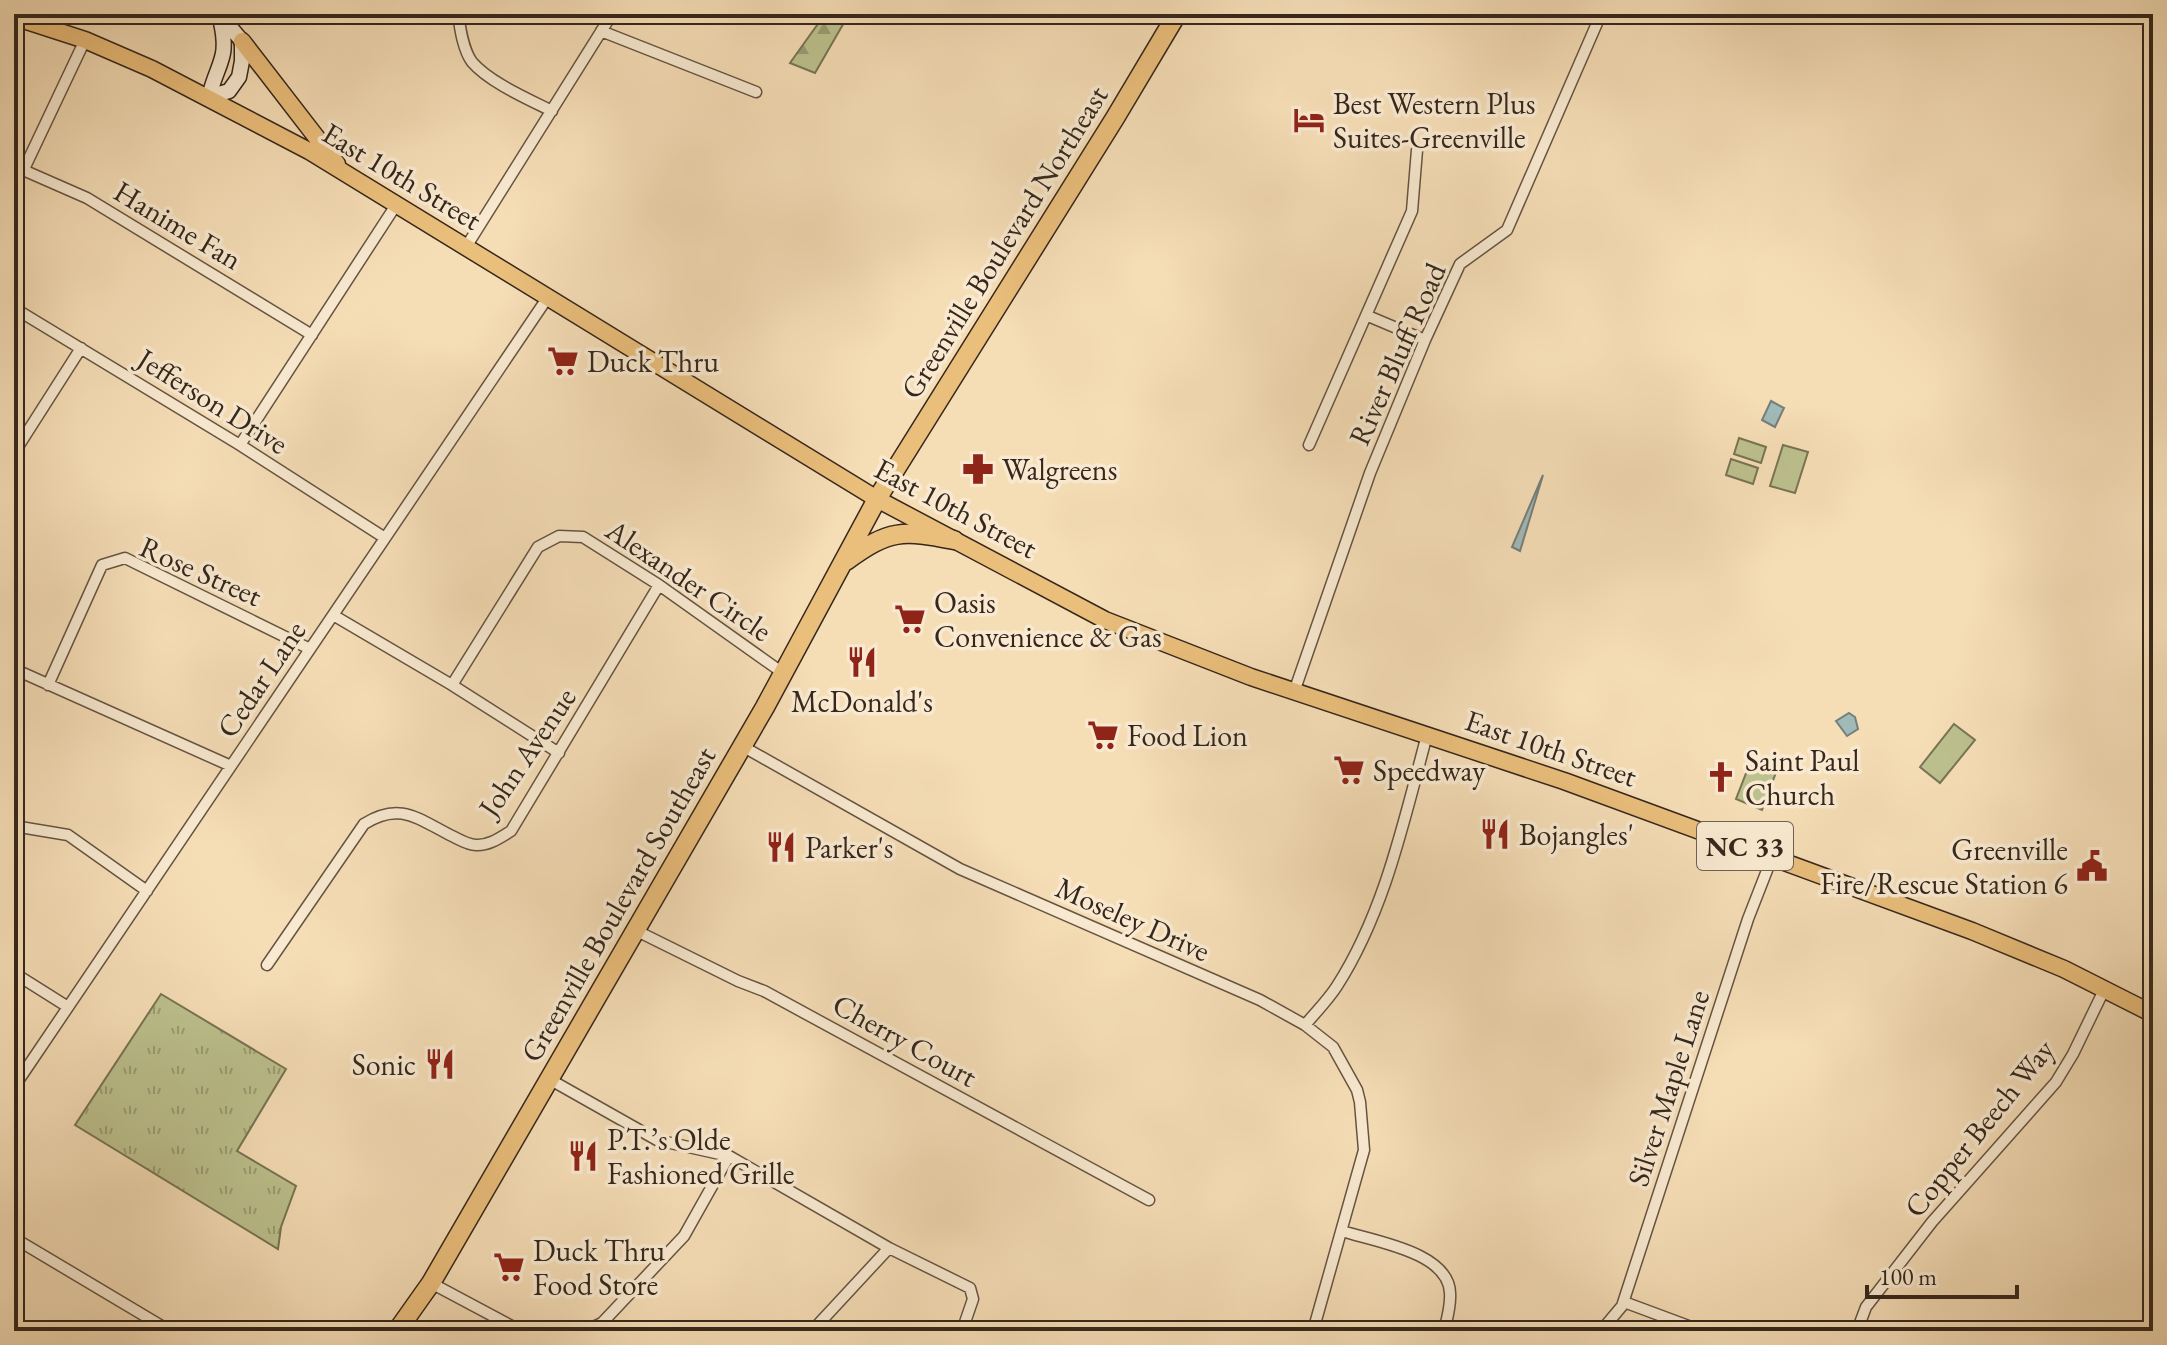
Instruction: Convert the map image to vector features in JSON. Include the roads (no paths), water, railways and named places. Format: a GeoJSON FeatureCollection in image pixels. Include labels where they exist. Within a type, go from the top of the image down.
{"type":"FeatureCollection","features":[{"type":"Feature","properties":{"kind":"highway","name":"Greenville Boulevard Northeast"},"geometry":{"type":"LineString","coordinates":[[877,499],[1177,14]]}},
{"type":"Feature","properties":{"kind":"highway","name":"Greenville Boulevard Southeast"},"geometry":{"type":"LineString","coordinates":[[397,1331],[431,1283],[742,746],[877,499]]}},
{"type":"Feature","properties":{"kind":"highway"},"geometry":{"type":"LineString","coordinates":[[841,565],[885,536],[925,535],[954,540]]}},
{"type":"Feature","properties":{"kind":"main road"},"geometry":{"type":"LineString","coordinates":[[209,97],[224,59],[226,43],[219,14],[343,172]]}},
{"type":"Feature","properties":{"kind":"main road","name":"East 10th Street"},"geometry":{"type":"LineString","coordinates":[[14,17],[85,40],[209,97],[343,172],[877,499],[1105,620],[1195,657],[1294,692],[1773,855],[2064,969],[2153,1014]]}},
{"type":"Feature","properties":{"kind":"main road"},"geometry":{"type":"LineString","coordinates":[[209,97],[229,91],[239,77],[242,41]]}},
{"type":"Feature","properties":{"kind":"street"},"geometry":{"type":"LineString","coordinates":[[458,14],[472,62],[488,75],[552,111]]}},
{"type":"Feature","properties":{"kind":"street"},"geometry":{"type":"LineString","coordinates":[[466,247],[612,14]]}},
{"type":"Feature","properties":{"kind":"street","name":"River Bluff Road"},"geometry":{"type":"LineString","coordinates":[[1294,692],[1370,473],[1425,340],[1460,264],[1507,230],[1601,14]]}},
{"type":"Feature","properties":{"kind":"street"},"geometry":{"type":"LineString","coordinates":[[601,31],[756,92]]}},
{"type":"Feature","properties":{"kind":"street"},"geometry":{"type":"LineString","coordinates":[[19,168],[85,40]]}},
{"type":"Feature","properties":{"kind":"street"},"geometry":{"type":"LineString","coordinates":[[1309,445],[1412,211],[1417,150]]}},
{"type":"Feature","properties":{"kind":"street","name":"Hanime Fan"},"geometry":{"type":"LineString","coordinates":[[19,168],[87,198],[312,335]]}},
{"type":"Feature","properties":{"kind":"street"},"geometry":{"type":"LineString","coordinates":[[240,445],[396,205]]}},
{"type":"Feature","properties":{"kind":"street","name":"Cedar Lane"},"geometry":{"type":"LineString","coordinates":[[14,1087],[548,297]]}},
{"type":"Feature","properties":{"kind":"street","name":"Jefferson Drive"},"geometry":{"type":"LineString","coordinates":[[14,308],[240,445],[385,538]]}},
{"type":"Feature","properties":{"kind":"street"},"geometry":{"type":"LineString","coordinates":[[1368,316],[1425,340]]}},
{"type":"Feature","properties":{"kind":"street"},"geometry":{"type":"LineString","coordinates":[[14,453],[81,348]]}},
{"type":"Feature","properties":{"kind":"street","name":"Alexander Circle"},"geometry":{"type":"LineString","coordinates":[[452,685],[538,547],[559,536],[583,537],[659,585],[783,673]]}},
{"type":"Feature","properties":{"kind":"street","name":"Rose Street"},"geometry":{"type":"LineString","coordinates":[[48,685],[102,565],[125,558],[310,649]]}},
{"type":"Feature","properties":{"kind":"street","name":"John Avenue"},"geometry":{"type":"LineString","coordinates":[[267,965],[364,824],[377,816],[394,811],[412,816],[478,846],[495,841],[511,831],[659,585]]}},
{"type":"Feature","properties":{"kind":"street"},"geometry":{"type":"LineString","coordinates":[[333,615],[559,753]]}},
{"type":"Feature","properties":{"kind":"street"},"geometry":{"type":"LineString","coordinates":[[14,669],[231,766]]}},
{"type":"Feature","properties":{"kind":"street"},"geometry":{"type":"LineString","coordinates":[[1305,1025],[1336,989],[1377,905],[1427,735]]}},
{"type":"Feature","properties":{"kind":"street","name":"Moseley Drive"},"geometry":{"type":"LineString","coordinates":[[742,746],[960,869],[1250,996],[1305,1025],[1333,1047],[1357,1090],[1364,1150],[1313,1331]]}},
{"type":"Feature","properties":{"kind":"street"},"geometry":{"type":"LineString","coordinates":[[14,826],[68,835],[147,891]]}},
{"type":"Feature","properties":{"kind":"street","name":"Silver Maple Lane"},"geometry":{"type":"LineString","coordinates":[[1601,1331],[1624,1302],[1748,919],[1773,855]]}},
{"type":"Feature","properties":{"kind":"street","name":"Cherry Court"},"geometry":{"type":"LineString","coordinates":[[635,930],[764,991],[1149,1200]]}},
{"type":"Feature","properties":{"kind":"street"},"geometry":{"type":"LineString","coordinates":[[14,973],[68,1007]]}},
{"type":"Feature","properties":{"kind":"street","name":"Copper Beech Way"},"geometry":{"type":"LineString","coordinates":[[1857,1331],[1866,1307],[1932,1222],[2056,1082],[2104,990]]}},
{"type":"Feature","properties":{"kind":"street"},"geometry":{"type":"LineString","coordinates":[[549,1079],[657,1140],[729,1156],[889,1248],[970,1288],[973,1299],[962,1331]]}},
{"type":"Feature","properties":{"kind":"street"},"geometry":{"type":"LineString","coordinates":[[585,1331],[602,1323],[684,1236],[729,1156]]}},
{"type":"Feature","properties":{"kind":"street"},"geometry":{"type":"LineString","coordinates":[[1342,1231],[1425,1257],[1440,1270],[1451,1291],[1444,1331]]}},
{"type":"Feature","properties":{"kind":"street"},"geometry":{"type":"LineString","coordinates":[[14,1238],[170,1331]]}},
{"type":"Feature","properties":{"kind":"street"},"geometry":{"type":"LineString","coordinates":[[812,1331],[889,1248]]}},
{"type":"Feature","properties":{"kind":"street"},"geometry":{"type":"LineString","coordinates":[[431,1283],[521,1331]]}},
{"type":"Feature","properties":{"kind":"street"},"geometry":{"type":"LineString","coordinates":[[1624,1302],[1702,1331]]}},
{"type":"Feature","properties":{"kind":"water"},"geometry":{"type":"Polygon","coordinates":[[[1771,401],[1784,408],[1775,427],[1762,420],[1771,401]]]}},
{"type":"Feature","properties":{"kind":"water"},"geometry":{"type":"Polygon","coordinates":[[[1543,475],[1520,551],[1512,547],[1543,475]]]}},
{"type":"Feature","properties":{"kind":"water"},"geometry":{"type":"Polygon","coordinates":[[[1849,713],[1855,717],[1858,729],[1847,736],[1836,721],[1849,713]]]}},
{"type":"Feature","properties":{"kind":"place","name":"Best Western Plus Suites-Greenville"},"geometry":{"type":"Point","coordinates":[1309,120]}},
{"type":"Feature","properties":{"kind":"place","name":"Duck Thru"},"geometry":{"type":"Point","coordinates":[563,361]}},
{"type":"Feature","properties":{"kind":"place","name":"Walgreens"},"geometry":{"type":"Point","coordinates":[978,469]}},
{"type":"Feature","properties":{"kind":"place","name":"Oasis Convenience & Gas"},"geometry":{"type":"Point","coordinates":[910,619]}},
{"type":"Feature","properties":{"kind":"place","name":"McDonald's"},"geometry":{"type":"Point","coordinates":[862,662]}},
{"type":"Feature","properties":{"kind":"place","name":"Food Lion"},"geometry":{"type":"Point","coordinates":[1103,735]}},
{"type":"Feature","properties":{"kind":"place","name":"Speedway"},"geometry":{"type":"Point","coordinates":[1349,770]}},
{"type":"Feature","properties":{"kind":"place","name":"Saint Paul Church"},"geometry":{"type":"Point","coordinates":[1721,777]}},
{"type":"Feature","properties":{"kind":"place","name":"Bojangles'"},"geometry":{"type":"Point","coordinates":[1495,834]}},
{"type":"Feature","properties":{"kind":"place","name":"Parker's"},"geometry":{"type":"Point","coordinates":[781,847]}},
{"type":"Feature","properties":{"kind":"place","name":"Greenville Fire/Rescue Station 6"},"geometry":{"type":"Point","coordinates":[2092,866]}},
{"type":"Feature","properties":{"kind":"place","name":"Sonic"},"geometry":{"type":"Point","coordinates":[440,1064]}},
{"type":"Feature","properties":{"kind":"place","name":"P.T.’s Olde Fashioned Grille"},"geometry":{"type":"Point","coordinates":[583,1156]}},
{"type":"Feature","properties":{"kind":"place","name":"Duck Thru Food Store"},"geometry":{"type":"Point","coordinates":[509,1267]}}]}
